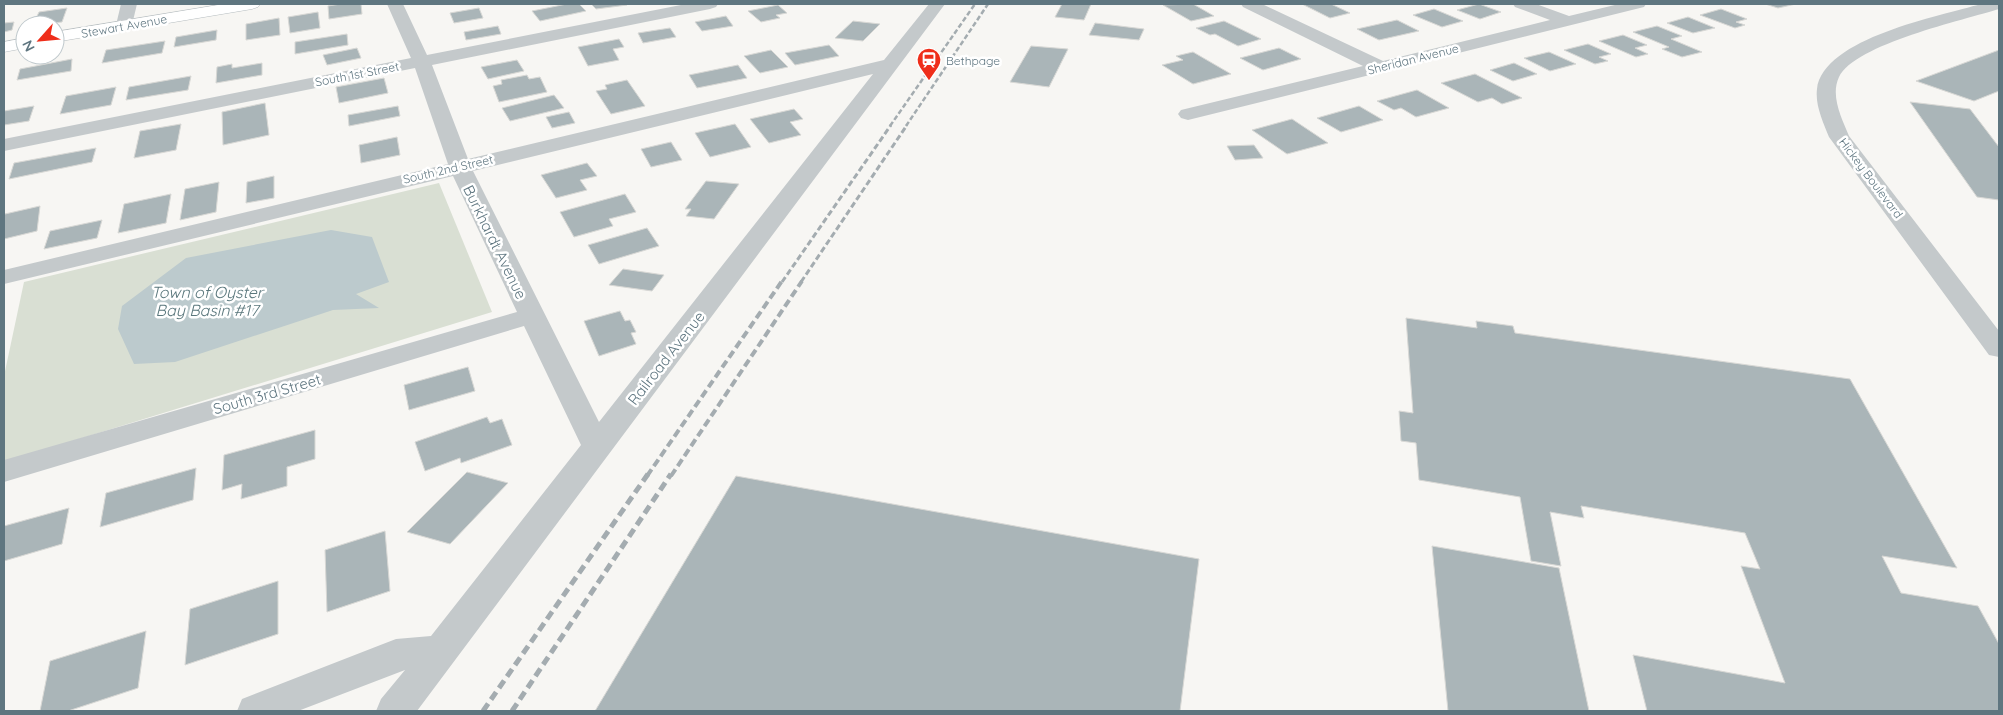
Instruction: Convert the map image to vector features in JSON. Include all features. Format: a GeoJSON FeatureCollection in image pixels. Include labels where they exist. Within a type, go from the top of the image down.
{"type":"FeatureCollection","features":[{"type":"Feature","properties":{"kind":"main road","name":"Stewart Avenue"},"geometry":{"type":"LineString","coordinates":[[65,36],[252,4]]}},
{"type":"Feature","properties":{"kind":"street"},"geometry":{"type":"LineString","coordinates":[[125,25],[129,4]]}},
{"type":"Feature","properties":{"kind":"street","name":"Burkhardt Avenue"},"geometry":{"type":"LineString","coordinates":[[395,4],[421,61],[460,166],[531,316],[597,447]]}},
{"type":"Feature","properties":{"kind":"street","name":"South 1st Street"},"geometry":{"type":"LineString","coordinates":[[4,145],[710,4]]}},
{"type":"Feature","properties":{"kind":"street","name":"Railroad Avenue"},"geometry":{"type":"LineString","coordinates":[[396,711],[937,4]]}},
{"type":"Feature","properties":{"kind":"street"},"geometry":{"type":"LineString","coordinates":[[1250,4],[1381,67]]}},
{"type":"Feature","properties":{"kind":"street"},"geometry":{"type":"LineString","coordinates":[[1521,4],[1567,21]]}},
{"type":"Feature","properties":{"kind":"street","name":"Sheridan Avenue"},"geometry":{"type":"LineString","coordinates":[[1188,114],[1638,4]]}},
{"type":"Feature","properties":{"kind":"street","name":"Hickey Boulevard"},"geometry":{"type":"LineString","coordinates":[[1998,4],[1876,41],[1862,48],[1835,66],[1828,78],[1825,96],[1830,118],[1839,137],[1999,349]]}},
{"type":"Feature","properties":{"kind":"street","name":"South 2nd Street"},"geometry":{"type":"LineString","coordinates":[[4,277],[460,166],[892,64]]}},
{"type":"Feature","properties":{"kind":"street","name":"South 3rd Street"},"geometry":{"type":"LineString","coordinates":[[4,471],[531,316]]}},
{"type":"Feature","properties":{"kind":"street"},"geometry":{"type":"LineString","coordinates":[[256,711],[396,655],[442,650]]}},
{"type":"Feature","properties":{"kind":"shaded area"},"geometry":{"type":"Polygon","coordinates":[[[439,183],[492,312],[4,462],[4,376],[24,282],[439,183]]]}},
{"type":"Feature","properties":{"kind":"water","name":"Town of Oyster Bay Basin #17"},"geometry":{"type":"Polygon","coordinates":[[[331,230],[372,237],[389,282],[356,294],[379,308],[333,310],[175,362],[134,364],[118,329],[122,306],[186,258],[331,230]]]}},
{"type":"Feature","properties":{"kind":"building"},"geometry":{"type":"Polygon","coordinates":[[[361,4],[362,14],[329,19],[328,6],[361,4]]]}},
{"type":"Feature","properties":{"kind":"building"},"geometry":{"type":"Polygon","coordinates":[[[567,4],[579,4],[586,11],[540,21],[532,11],[567,4]]]}},
{"type":"Feature","properties":{"kind":"building"},"geometry":{"type":"Polygon","coordinates":[[[591,4],[625,4],[627,5],[596,9],[591,4]]]}},
{"type":"Feature","properties":{"kind":"building"},"geometry":{"type":"Polygon","coordinates":[[[1062,4],[1091,4],[1084,20],[1055,17],[1062,4]]]}},
{"type":"Feature","properties":{"kind":"building"},"geometry":{"type":"Polygon","coordinates":[[[1193,4],[1214,16],[1191,21],[1163,5],[1193,4]]]}},
{"type":"Feature","properties":{"kind":"building"},"geometry":{"type":"Polygon","coordinates":[[[1302,4],[1331,4],[1350,13],[1330,18],[1302,4]]]}},
{"type":"Feature","properties":{"kind":"building"},"geometry":{"type":"Polygon","coordinates":[[[1479,4],[1501,12],[1480,19],[1457,10],[1479,4]]]}},
{"type":"Feature","properties":{"kind":"building"},"geometry":{"type":"Polygon","coordinates":[[[1765,4],[1796,4],[1778,8],[1765,4]]]}},
{"type":"Feature","properties":{"kind":"building"},"geometry":{"type":"Polygon","coordinates":[[[778,5],[787,13],[776,15],[780,18],[761,22],[748,11],[778,5]]]}},
{"type":"Feature","properties":{"kind":"building"},"geometry":{"type":"Polygon","coordinates":[[[67,8],[64,15],[38,15],[39,12],[67,8]]]}},
{"type":"Feature","properties":{"kind":"building"},"geometry":{"type":"Polygon","coordinates":[[[479,8],[483,18],[454,23],[450,13],[479,8]]]}},
{"type":"Feature","properties":{"kind":"building"},"geometry":{"type":"Polygon","coordinates":[[[1434,9],[1463,21],[1442,27],[1413,15],[1434,9]]]}},
{"type":"Feature","properties":{"kind":"building"},"geometry":{"type":"Polygon","coordinates":[[[1721,9],[1747,19],[1736,22],[1745,25],[1735,28],[1700,15],[1721,9]]]}},
{"type":"Feature","properties":{"kind":"building"},"geometry":{"type":"Polygon","coordinates":[[[318,12],[320,28],[290,33],[288,17],[318,12]]]}},
{"type":"Feature","properties":{"kind":"building"},"geometry":{"type":"Polygon","coordinates":[[[726,16],[733,26],[702,31],[695,22],[726,16]]]}},
{"type":"Feature","properties":{"kind":"building"},"geometry":{"type":"Polygon","coordinates":[[[1688,17],[1715,28],[1693,33],[1667,23],[1688,17]]]}},
{"type":"Feature","properties":{"kind":"building"},"geometry":{"type":"Polygon","coordinates":[[[279,18],[280,35],[246,40],[246,24],[279,18]]]}},
{"type":"Feature","properties":{"kind":"building"},"geometry":{"type":"Polygon","coordinates":[[[1397,20],[1419,31],[1379,40],[1357,29],[1397,20]]]}},
{"type":"Feature","properties":{"kind":"building"},"geometry":{"type":"Polygon","coordinates":[[[853,21],[880,24],[863,41],[835,38],[853,21]]]}},
{"type":"Feature","properties":{"kind":"building"},"geometry":{"type":"Polygon","coordinates":[[[1224,21],[1261,39],[1238,46],[1215,34],[1210,35],[1196,28],[1224,21]]]}},
{"type":"Feature","properties":{"kind":"building"},"geometry":{"type":"Polygon","coordinates":[[[14,22],[12,30],[4,32],[4,23],[14,22]]]}},
{"type":"Feature","properties":{"kind":"building"},"geometry":{"type":"Polygon","coordinates":[[[1095,23],[1144,29],[1139,40],[1089,35],[1095,23]]]}},
{"type":"Feature","properties":{"kind":"building"},"geometry":{"type":"Polygon","coordinates":[[[498,26],[501,34],[466,40],[464,32],[498,26]]]}},
{"type":"Feature","properties":{"kind":"building"},"geometry":{"type":"Polygon","coordinates":[[[1657,26],[1682,36],[1671,39],[1702,52],[1682,57],[1662,49],[1669,47],[1633,32],[1657,26]]]}},
{"type":"Feature","properties":{"kind":"building"},"geometry":{"type":"Polygon","coordinates":[[[670,28],[676,37],[643,43],[638,33],[670,28]]]}},
{"type":"Feature","properties":{"kind":"building"},"geometry":{"type":"Polygon","coordinates":[[[217,30],[216,40],[174,47],[176,37],[217,30]]]}},
{"type":"Feature","properties":{"kind":"building"},"geometry":{"type":"Polygon","coordinates":[[[347,34],[348,45],[295,54],[295,42],[347,34]]]}},
{"type":"Feature","properties":{"kind":"building"},"geometry":{"type":"Polygon","coordinates":[[[1623,35],[1647,45],[1635,48],[1648,54],[1636,57],[1599,41],[1623,35]]]}},
{"type":"Feature","properties":{"kind":"building"},"geometry":{"type":"Polygon","coordinates":[[[619,39],[624,47],[613,49],[619,60],[588,66],[578,47],[619,39]]]}},
{"type":"Feature","properties":{"kind":"building"},"geometry":{"type":"Polygon","coordinates":[[[165,41],[162,53],[102,63],[106,50],[165,41]]]}},
{"type":"Feature","properties":{"kind":"building"},"geometry":{"type":"Polygon","coordinates":[[[1588,44],[1611,54],[1599,57],[1608,61],[1595,64],[1564,50],[1588,44]]]}},
{"type":"Feature","properties":{"kind":"building"},"geometry":{"type":"Polygon","coordinates":[[[829,45],[839,56],[795,65],[785,53],[829,45]]]}},
{"type":"Feature","properties":{"kind":"building"},"geometry":{"type":"Polygon","coordinates":[[[1031,46],[1068,49],[1049,87],[1010,82],[1031,46]]]}},
{"type":"Feature","properties":{"kind":"building"},"geometry":{"type":"Polygon","coordinates":[[[357,48],[361,58],[327,65],[323,55],[357,48]]]}},
{"type":"Feature","properties":{"kind":"building"},"geometry":{"type":"Polygon","coordinates":[[[1279,48],[1301,59],[1263,70],[1240,58],[1279,48]]]}},
{"type":"Feature","properties":{"kind":"building"},"geometry":{"type":"Polygon","coordinates":[[[771,50],[788,67],[760,73],[744,56],[771,50]]]}},
{"type":"Feature","properties":{"kind":"building"},"geometry":{"type":"Polygon","coordinates":[[[1999,50],[1999,91],[1974,101],[1916,81],[1999,50]]]}},
{"type":"Feature","properties":{"kind":"building"},"geometry":{"type":"Polygon","coordinates":[[[1193,52],[1231,74],[1193,84],[1162,65],[1183,60],[1176,56],[1193,52]]]}},
{"type":"Feature","properties":{"kind":"building"},"geometry":{"type":"Polygon","coordinates":[[[1549,52],[1576,64],[1550,71],[1524,58],[1549,52]]]}},
{"type":"Feature","properties":{"kind":"building"},"geometry":{"type":"Polygon","coordinates":[[[72,59],[71,71],[17,80],[20,69],[41,65],[65,65],[65,60],[72,59]]]}},
{"type":"Feature","properties":{"kind":"building"},"geometry":{"type":"Polygon","coordinates":[[[517,60],[524,71],[488,79],[481,67],[517,60]]]}},
{"type":"Feature","properties":{"kind":"building"},"geometry":{"type":"Polygon","coordinates":[[[262,63],[262,75],[216,83],[217,67],[232,64],[232,68],[262,63]]]}},
{"type":"Feature","properties":{"kind":"building"},"geometry":{"type":"Polygon","coordinates":[[[1514,63],[1537,74],[1513,81],[1490,70],[1514,63]]]}},
{"type":"Feature","properties":{"kind":"building"},"geometry":{"type":"Polygon","coordinates":[[[738,65],[747,78],[697,88],[689,75],[738,65]]]}},
{"type":"Feature","properties":{"kind":"building"},"geometry":{"type":"Polygon","coordinates":[[[1475,74],[1522,98],[1502,104],[1492,98],[1478,102],[1441,83],[1475,74]]]}},
{"type":"Feature","properties":{"kind":"building"},"geometry":{"type":"Polygon","coordinates":[[[527,75],[529,79],[540,77],[547,92],[499,102],[493,86],[502,84],[501,80],[527,75]]]}},
{"type":"Feature","properties":{"kind":"building"},"geometry":{"type":"Polygon","coordinates":[[[191,76],[188,90],[126,100],[129,87],[191,76]]]}},
{"type":"Feature","properties":{"kind":"building"},"geometry":{"type":"Polygon","coordinates":[[[384,78],[388,93],[339,103],[336,87],[384,78]]]}},
{"type":"Feature","properties":{"kind":"building"},"geometry":{"type":"Polygon","coordinates":[[[627,80],[645,106],[611,114],[596,91],[607,89],[605,85],[627,80]]]}},
{"type":"Feature","properties":{"kind":"building"},"geometry":{"type":"Polygon","coordinates":[[[116,87],[111,105],[60,114],[66,96],[116,87]]]}},
{"type":"Feature","properties":{"kind":"building"},"geometry":{"type":"Polygon","coordinates":[[[1417,90],[1449,108],[1416,117],[1401,108],[1394,110],[1377,101],[1417,90]]]}},
{"type":"Feature","properties":{"kind":"building"},"geometry":{"type":"Polygon","coordinates":[[[554,95],[564,108],[510,121],[502,108],[554,95]]]}},
{"type":"Feature","properties":{"kind":"building"},"geometry":{"type":"Polygon","coordinates":[[[1910,102],[1970,109],[1999,147],[1999,200],[1977,197],[1910,102]]]}},
{"type":"Feature","properties":{"kind":"building"},"geometry":{"type":"Polygon","coordinates":[[[265,103],[269,135],[223,145],[222,112],[265,103]]]}},
{"type":"Feature","properties":{"kind":"building"},"geometry":{"type":"Polygon","coordinates":[[[34,106],[29,121],[4,125],[4,111],[34,106]]]}},
{"type":"Feature","properties":{"kind":"building"},"geometry":{"type":"Polygon","coordinates":[[[398,106],[400,116],[349,126],[348,115],[398,106]]]}},
{"type":"Feature","properties":{"kind":"building"},"geometry":{"type":"Polygon","coordinates":[[[1359,106],[1383,120],[1341,132],[1317,118],[1359,106]]]}},
{"type":"Feature","properties":{"kind":"building"},"geometry":{"type":"Polygon","coordinates":[[[794,109],[803,119],[790,122],[801,135],[769,143],[750,119],[794,109]]]}},
{"type":"Feature","properties":{"kind":"building"},"geometry":{"type":"Polygon","coordinates":[[[569,112],[575,123],[552,128],[546,117],[569,112]]]}},
{"type":"Feature","properties":{"kind":"building"},"geometry":{"type":"Polygon","coordinates":[[[1292,119],[1328,143],[1287,154],[1252,130],[1292,119]]]}},
{"type":"Feature","properties":{"kind":"building"},"geometry":{"type":"Polygon","coordinates":[[[181,124],[176,150],[134,158],[140,131],[181,124]]]}},
{"type":"Feature","properties":{"kind":"building"},"geometry":{"type":"Polygon","coordinates":[[[735,124],[751,147],[710,157],[695,133],[735,124]]]}},
{"type":"Feature","properties":{"kind":"building"},"geometry":{"type":"Polygon","coordinates":[[[397,137],[400,155],[361,163],[359,145],[397,137]]]}},
{"type":"Feature","properties":{"kind":"building"},"geometry":{"type":"Polygon","coordinates":[[[671,142],[682,160],[651,167],[641,149],[671,142]]]}},
{"type":"Feature","properties":{"kind":"building"},"geometry":{"type":"Polygon","coordinates":[[[1254,145],[1263,158],[1235,160],[1227,146],[1254,145]]]}},
{"type":"Feature","properties":{"kind":"building"},"geometry":{"type":"Polygon","coordinates":[[[96,148],[92,162],[9,179],[14,163],[96,148]]]}},
{"type":"Feature","properties":{"kind":"building"},"geometry":{"type":"Polygon","coordinates":[[[587,163],[597,176],[580,180],[587,190],[556,198],[541,175],[587,163]]]}},
{"type":"Feature","properties":{"kind":"building"},"geometry":{"type":"Polygon","coordinates":[[[274,176],[274,198],[246,203],[247,182],[274,176]]]}},
{"type":"Feature","properties":{"kind":"building"},"geometry":{"type":"Polygon","coordinates":[[[706,181],[739,184],[714,219],[686,216],[691,209],[685,209],[706,181]]]}},
{"type":"Feature","properties":{"kind":"building"},"geometry":{"type":"Polygon","coordinates":[[[219,182],[216,212],[180,220],[185,189],[219,182]]]}},
{"type":"Feature","properties":{"kind":"building"},"geometry":{"type":"Polygon","coordinates":[[[171,194],[166,223],[118,233],[124,204],[171,194]]]}},
{"type":"Feature","properties":{"kind":"building"},"geometry":{"type":"Polygon","coordinates":[[[625,194],[636,212],[609,219],[613,226],[574,237],[560,212],[625,194]]]}},
{"type":"Feature","properties":{"kind":"building"},"geometry":{"type":"Polygon","coordinates":[[[40,206],[37,231],[4,239],[4,211],[5,214],[40,206]]]}},
{"type":"Feature","properties":{"kind":"building"},"geometry":{"type":"Polygon","coordinates":[[[102,220],[97,238],[44,249],[50,231],[102,220]]]}},
{"type":"Feature","properties":{"kind":"building"},"geometry":{"type":"Polygon","coordinates":[[[647,228],[659,246],[599,264],[588,245],[647,228]]]}},
{"type":"Feature","properties":{"kind":"building"},"geometry":{"type":"Polygon","coordinates":[[[623,269],[664,275],[652,291],[609,285],[623,269]]]}},
{"type":"Feature","properties":{"kind":"building"},"geometry":{"type":"Polygon","coordinates":[[[620,311],[625,321],[630,320],[636,332],[631,333],[636,344],[599,356],[584,321],[620,311]]]}},
{"type":"Feature","properties":{"kind":"building"},"geometry":{"type":"Polygon","coordinates":[[[1406,318],[1477,328],[1476,321],[1513,326],[1515,333],[1850,379],[1957,568],[1882,556],[1901,593],[1978,606],[1999,644],[1999,711],[1647,711],[1633,655],[1785,683],[1741,566],[1760,569],[1745,533],[1581,506],[1584,518],[1550,512],[1561,566],[1531,561],[1520,497],[1419,480],[1416,443],[1401,441],[1399,411],[1413,413],[1406,318]]]}},
{"type":"Feature","properties":{"kind":"building"},"geometry":{"type":"Polygon","coordinates":[[[468,367],[475,391],[409,410],[404,385],[468,367]]]}},
{"type":"Feature","properties":{"kind":"building"},"geometry":{"type":"Polygon","coordinates":[[[487,417],[490,423],[502,419],[512,445],[461,463],[460,458],[425,471],[415,442],[487,417]]]}},
{"type":"Feature","properties":{"kind":"building"},"geometry":{"type":"Polygon","coordinates":[[[315,430],[315,459],[287,467],[287,486],[241,499],[242,484],[222,490],[224,455],[315,430]]]}},
{"type":"Feature","properties":{"kind":"building"},"geometry":{"type":"Polygon","coordinates":[[[196,468],[193,500],[100,527],[106,493],[196,468]]]}},
{"type":"Feature","properties":{"kind":"building"},"geometry":{"type":"Polygon","coordinates":[[[467,472],[508,483],[450,544],[407,532],[467,472]]]}},
{"type":"Feature","properties":{"kind":"building"},"geometry":{"type":"Polygon","coordinates":[[[736,476],[1199,559],[1180,711],[595,711],[736,476]]]}},
{"type":"Feature","properties":{"kind":"building"},"geometry":{"type":"Polygon","coordinates":[[[69,508],[62,544],[4,561],[4,526],[69,508]]]}},
{"type":"Feature","properties":{"kind":"building"},"geometry":{"type":"Polygon","coordinates":[[[385,531],[390,591],[327,612],[325,550],[385,531]]]}},
{"type":"Feature","properties":{"kind":"building"},"geometry":{"type":"Polygon","coordinates":[[[1432,546],[1559,568],[1589,711],[1448,711],[1432,546]]]}},
{"type":"Feature","properties":{"kind":"building"},"geometry":{"type":"Polygon","coordinates":[[[278,581],[278,634],[185,665],[190,609],[278,581]]]}},
{"type":"Feature","properties":{"kind":"building"},"geometry":{"type":"Polygon","coordinates":[[[146,631],[138,688],[68,711],[40,711],[50,661],[146,631]]]}},
{"type":"Feature","properties":{"kind":"railway"},"geometry":{"type":"LineString","coordinates":[[890,126],[975,4]]}},
{"type":"Feature","properties":{"kind":"railway"},"geometry":{"type":"LineString","coordinates":[[906,126],[988,4]]}},
{"type":"Feature","properties":{"kind":"railway"},"geometry":{"type":"LineString","coordinates":[[782,282],[891,125]]}},
{"type":"Feature","properties":{"kind":"railway"},"geometry":{"type":"LineString","coordinates":[[801,282],[907,125]]}},
{"type":"Feature","properties":{"kind":"railway"},"geometry":{"type":"LineString","coordinates":[[647,476],[782,281]]}},
{"type":"Feature","properties":{"kind":"railway"},"geometry":{"type":"LineString","coordinates":[[671,476],[802,281]]}},
{"type":"Feature","properties":{"kind":"railway"},"geometry":{"type":"LineString","coordinates":[[483,711],[648,474]]}},
{"type":"Feature","properties":{"kind":"railway"},"geometry":{"type":"LineString","coordinates":[[512,711],[671,474]]}},
{"type":"Feature","properties":{"kind":"place","name":"Bethpage"},"geometry":{"type":"Point","coordinates":[929,81]}}]}
